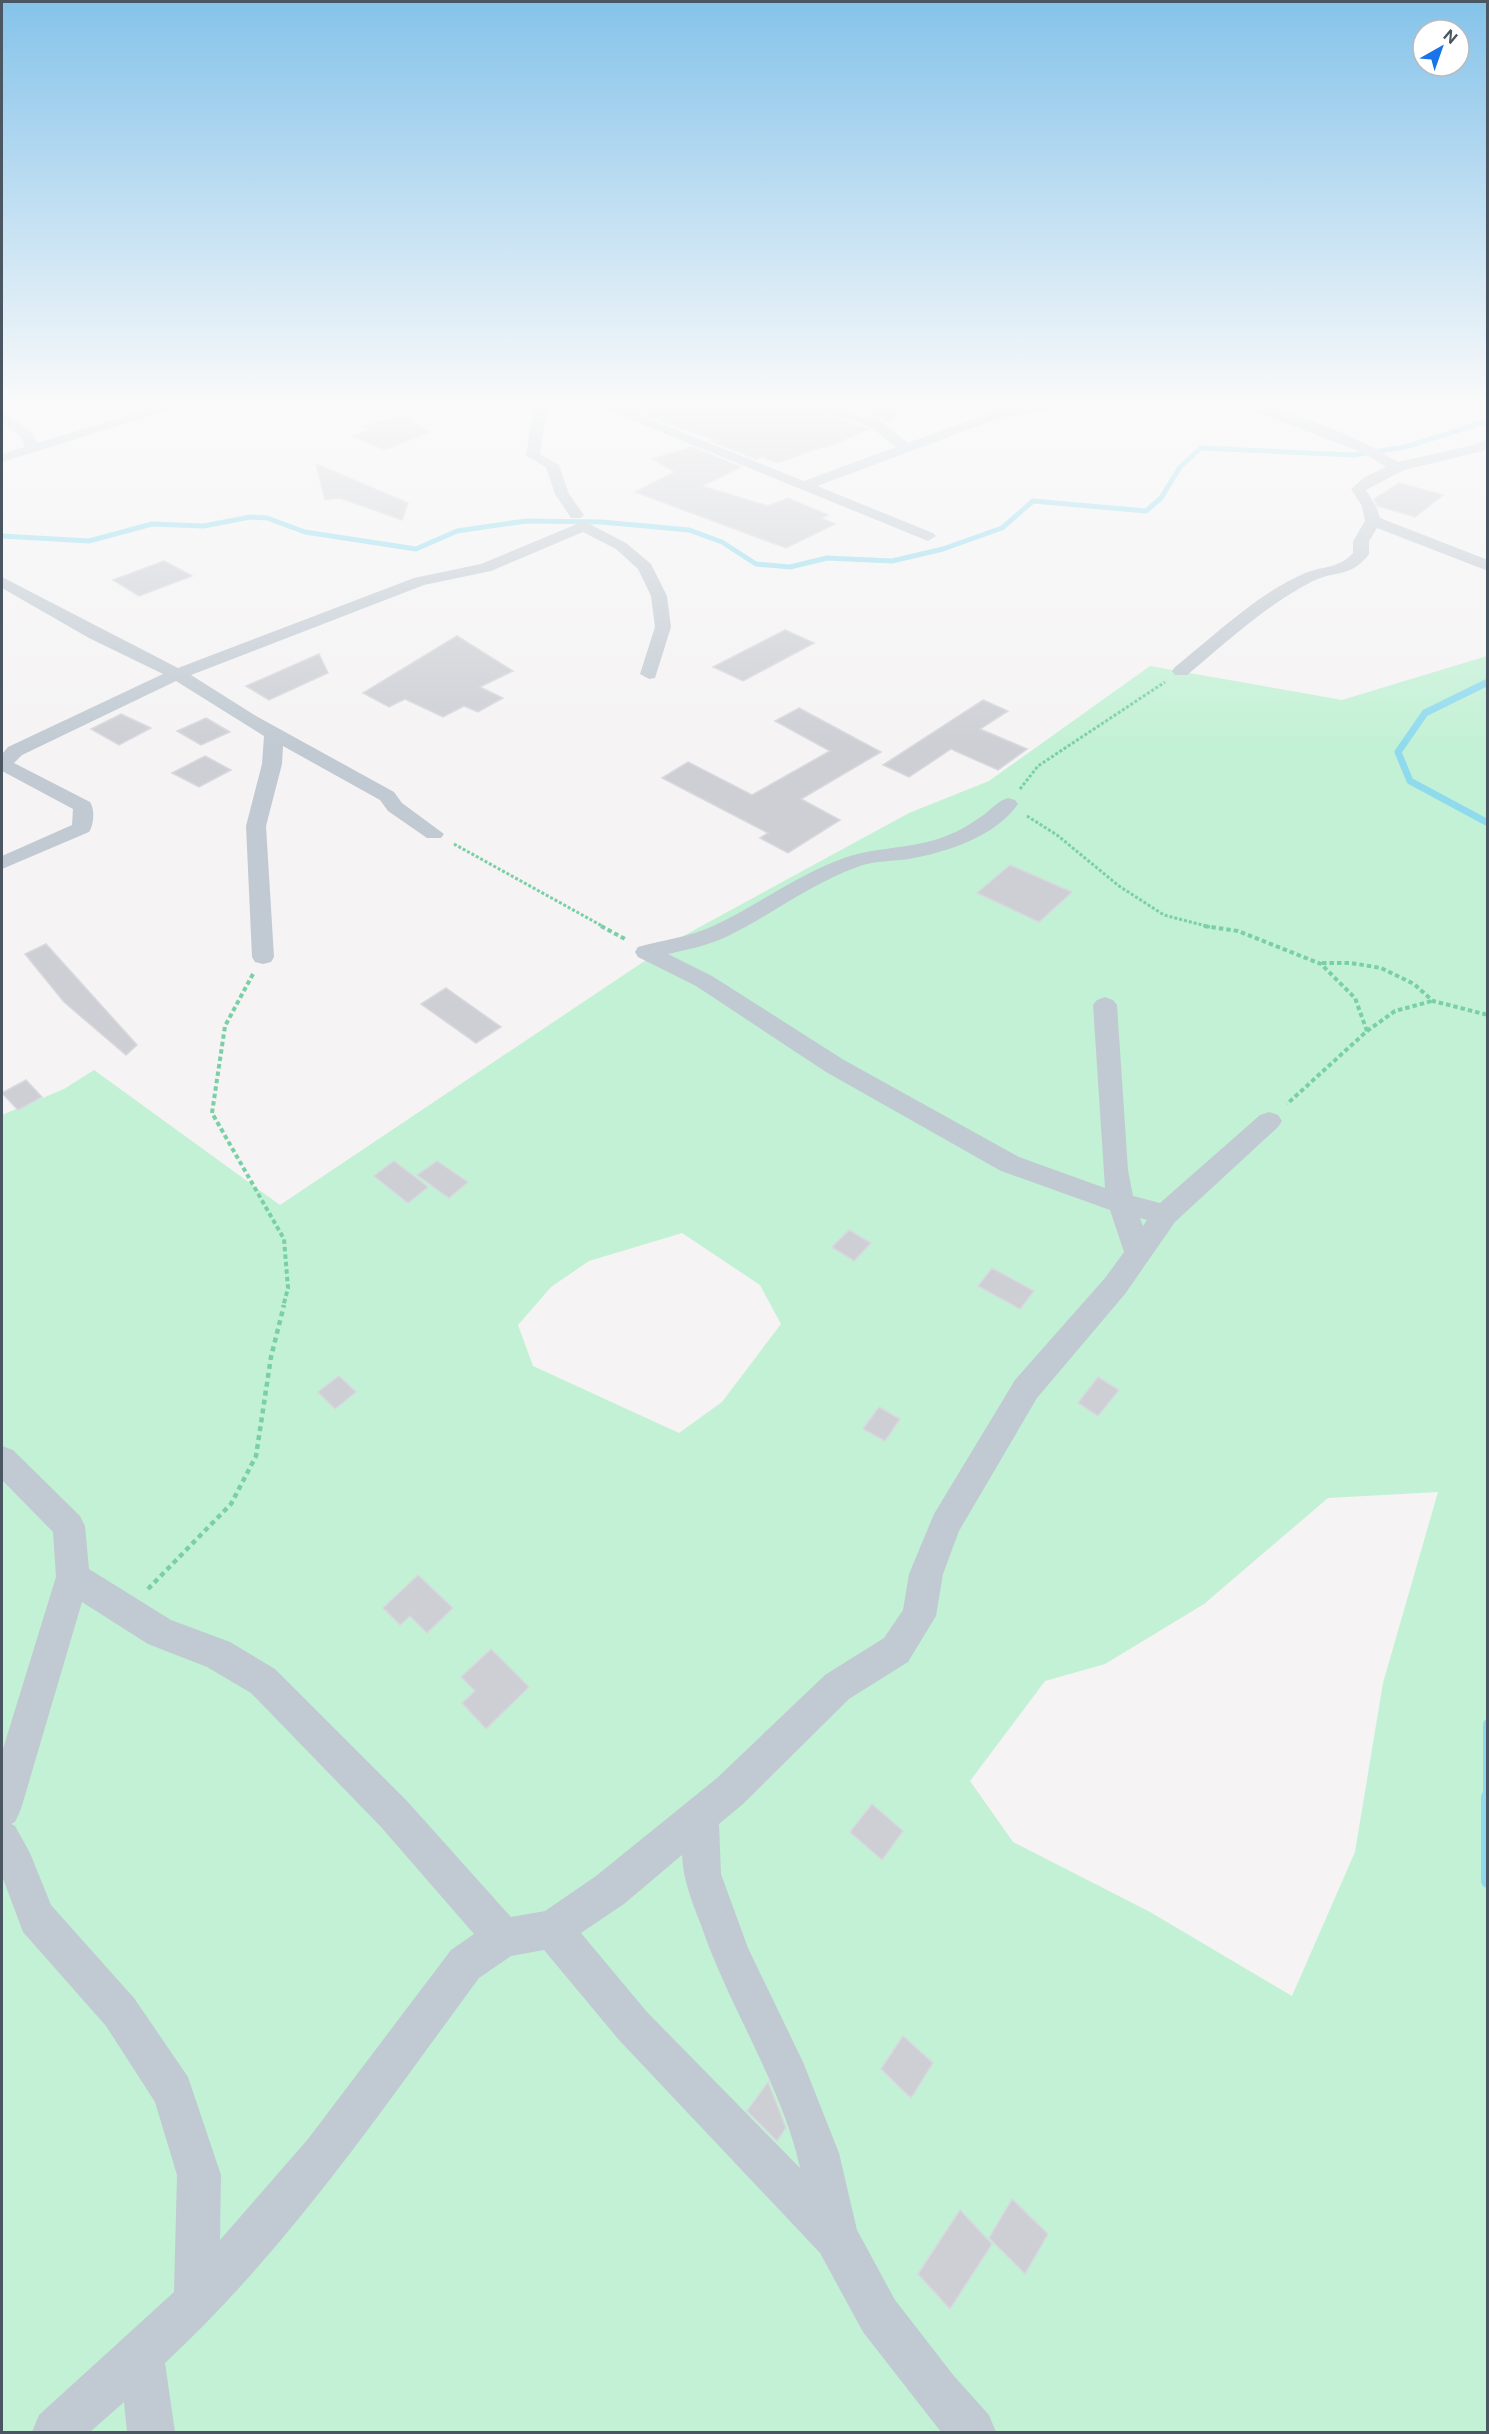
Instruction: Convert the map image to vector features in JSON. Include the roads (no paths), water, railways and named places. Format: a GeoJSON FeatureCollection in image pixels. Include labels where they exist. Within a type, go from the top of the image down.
{"type":"FeatureCollection","features":[{"type":"Feature","properties":{"kind":"street"},"geometry":{"type":"LineString","coordinates":[[887,520],[928,536]]}},
{"type":"Feature","properties":{"kind":"street"},"geometry":{"type":"LineString","coordinates":[[1181,671],[1254,611],[1309,577],[1349,567],[1361,554],[1361,541],[1373,521],[1488,566]]}},
{"type":"Feature","properties":{"kind":"street"},"geometry":{"type":"LineString","coordinates":[[2,863],[82,828],[83,806],[2,764],[15,751],[177,674],[420,581],[485,568],[584,526],[621,546],[645,567],[659,596],[663,627],[649,674]]}},
{"type":"Feature","properties":{"kind":"street"},"geometry":{"type":"LineString","coordinates":[[2,582],[95,634],[177,674],[274,733],[378,790],[395,807],[434,834]]}},
{"type":"Feature","properties":{"kind":"street"},"geometry":{"type":"LineString","coordinates":[[263,957],[263,919],[256,826],[272,764],[274,733]]}},
{"type":"Feature","properties":{"kind":"street"},"geometry":{"type":"LineString","coordinates":[[1008,804],[998,815],[982,825],[941,844],[918,851],[861,860],[817,876],[765,903],[721,931],[646,952],[704,981],[835,1066],[1010,1164],[1165,1215]]}},
{"type":"Feature","properties":{"kind":"street"},"geometry":{"type":"LineString","coordinates":[[1105,1005],[1109,1102],[1121,1202],[1138,1253]]}},
{"type":"Feature","properties":{"kind":"street"},"geometry":{"type":"LineString","coordinates":[[56,2433],[197,2302],[323,2154],[465,1964],[503,1938],[552,1929],[610,1890],[730,1791],[837,1687],[896,1650],[919,1616],[926,1574],[945,1524],[1026,1389],[1115,1286],[1165,1215],[1269,1121]]}},
{"type":"Feature","properties":{"kind":"street"},"geometry":{"type":"LineString","coordinates":[[2,1460],[69,1526],[73,1577],[2,1809]]}},
{"type":"Feature","properties":{"kind":"street"},"geometry":{"type":"LineString","coordinates":[[73,1577],[160,1632],[218,1654],[263,1681],[394,1814],[503,1938]]}},
{"type":"Feature","properties":{"kind":"street"},"geometry":{"type":"LineString","coordinates":[[700,1816],[702,1874],[731,1956],[788,2077],[818,2153],[836,2237]]}},
{"type":"Feature","properties":{"kind":"street"},"geometry":{"type":"LineString","coordinates":[[2,1839],[17,1866],[37,1918],[120,2012],[173,2092],[200,2175],[197,2302]]}},
{"type":"Feature","properties":{"kind":"street"},"geometry":{"type":"LineString","coordinates":[[552,1929],[633,2026],[836,2237],[879,2316],[937,2393],[972,2433]]}},
{"type":"Feature","properties":{"kind":"street"},"geometry":{"type":"LineString","coordinates":[[141,2354],[151,2433]]}},
{"type":"Feature","properties":{"kind":"waterway"},"geometry":{"type":"LineString","coordinates":[[2,536],[89,541],[152,524],[204,526],[237,520]]}},
{"type":"Feature","properties":{"kind":"waterway"},"geometry":{"type":"LineString","coordinates":[[271,520],[305,532],[416,549],[457,531],[526,521],[602,522],[689,530],[722,542],[756,564],[790,567],[827,558],[892,561],[943,549],[1002,528],[1012,520]]}},
{"type":"Feature","properties":{"kind":"waterway"},"geometry":{"type":"LineString","coordinates":[[1488,682],[1425,713],[1398,752],[1410,781],[1488,823]]}},
{"type":"Feature","properties":{"kind":"waterway"},"geometry":{"type":"LineString","coordinates":[[1488,1724],[1488,1881]]}}]}
